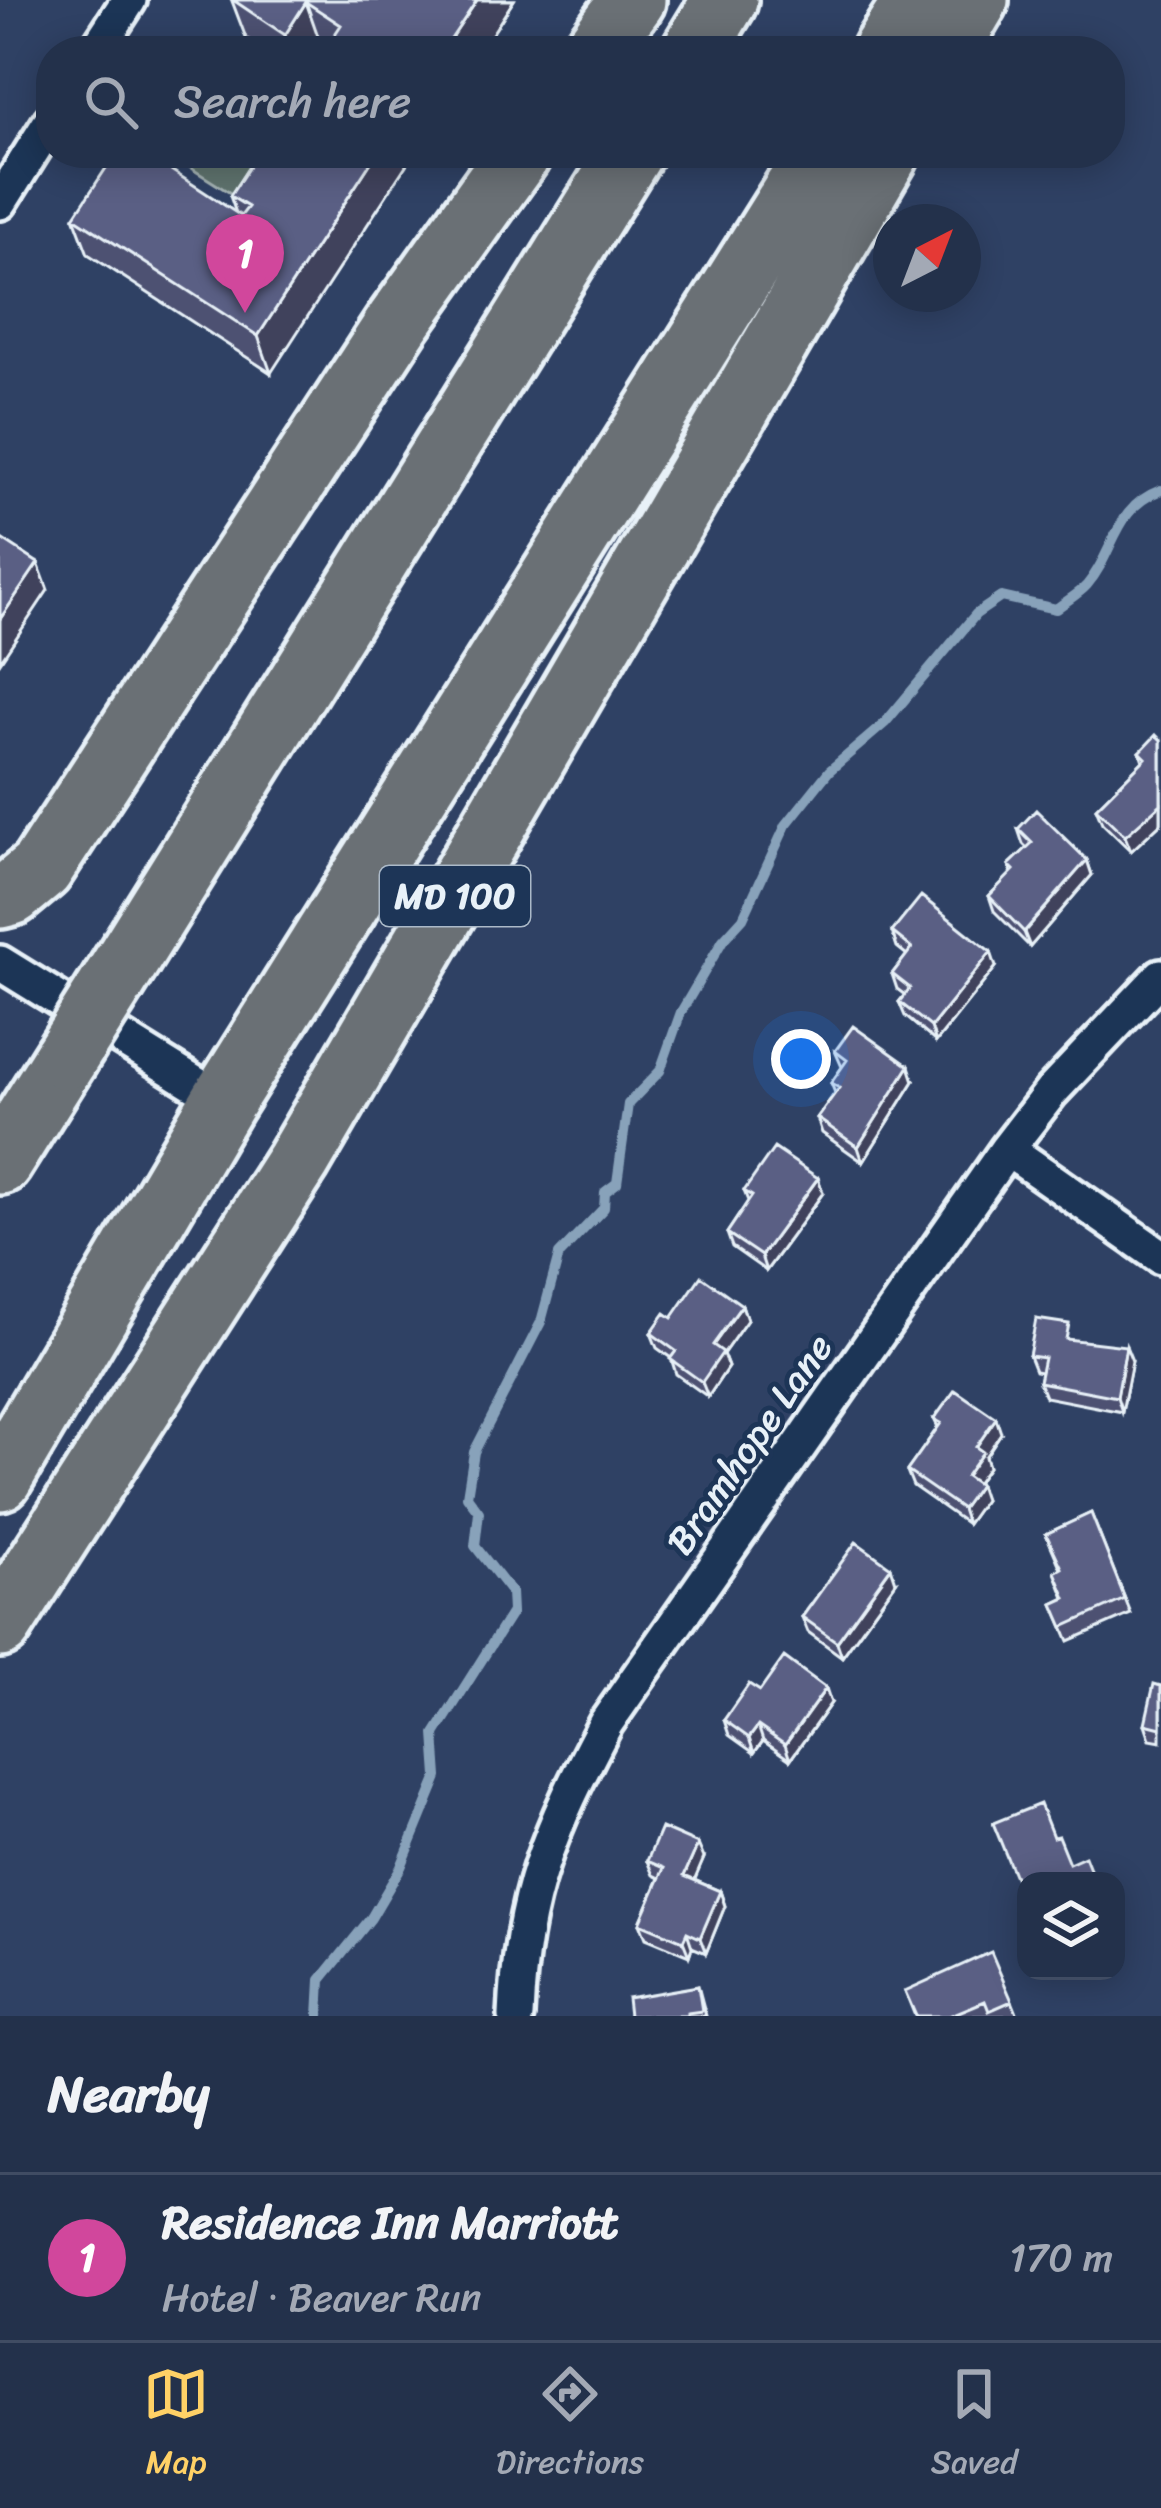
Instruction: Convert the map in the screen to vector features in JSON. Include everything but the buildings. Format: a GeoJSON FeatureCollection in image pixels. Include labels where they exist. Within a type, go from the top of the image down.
{"type":"FeatureCollection","features":[{"type":"Feature","properties":{"kind":"highway"},"geometry":{"type":"LineString","coordinates":[[606,36],[633,0]]}},
{"type":"Feature","properties":{"kind":"highway"},"geometry":{"type":"LineString","coordinates":[[703,36],[725,0]]}},
{"type":"Feature","properties":{"kind":"highway"},"geometry":{"type":"LineString","coordinates":[[893,36],[916,0]]}},
{"type":"Feature","properties":{"kind":"highway"},"geometry":{"type":"LineString","coordinates":[[955,36],[976,0]]}},
{"type":"Feature","properties":{"kind":"highway"},"geometry":{"type":"LineString","coordinates":[[0,896],[12,893],[40,869],[399,321],[508,168]]}},
{"type":"Feature","properties":{"kind":"highway"},"geometry":{"type":"LineString","coordinates":[[0,1162],[621,168]]}},
{"type":"Feature","properties":{"kind":"highway"},"geometry":{"type":"LineString","coordinates":[[0,1478],[223,1101],[810,168]]}},
{"type":"Feature","properties":{"kind":"highway","name":"MD 100"},"geometry":{"type":"LineString","coordinates":[[0,1625],[298,1161],[878,168]]}},
{"type":"Feature","properties":{"kind":"street"},"geometry":{"type":"LineString","coordinates":[[106,36],[129,0]]}},
{"type":"Feature","properties":{"kind":"street"},"geometry":{"type":"LineString","coordinates":[[0,202],[36,145]]}},
{"type":"Feature","properties":{"kind":"street"},"geometry":{"type":"LineString","coordinates":[[0,963],[223,1101]]}},
{"type":"Feature","properties":{"kind":"street","name":"Bramhope Lane"},"geometry":{"type":"LineString","coordinates":[[516,2016],[530,1889],[553,1825],[606,1723],[1007,1149],[1064,1077],[1161,976]]}},
{"type":"Feature","properties":{"kind":"street"},"geometry":{"type":"LineString","coordinates":[[1007,1149],[1161,1257]]}},
{"type":"Feature","properties":{"kind":"green space"},"geometry":{"type":"Polygon","coordinates":[[[191,168],[253,168],[235,196],[191,168]]]}},
{"type":"Feature","properties":{"kind":"waterway"},"geometry":{"type":"LineString","coordinates":[[319,2016],[321,1980],[371,1918],[401,1867],[438,1777],[435,1734],[512,1612],[511,1592],[475,1546],[479,1512],[467,1496],[474,1452],[541,1322],[559,1255],[604,1208],[605,1192],[617,1183],[628,1104],[660,1071],[681,1012],[723,940],[743,918],[786,825],[829,771],[885,723],[976,614],[1001,597],[1056,609],[1097,572],[1133,508],[1161,490]]}},
{"type":"Feature","properties":{"kind":"place","name":"Residence Inn Marriott"},"geometry":{"type":"Point","coordinates":[245,313]}}]}
